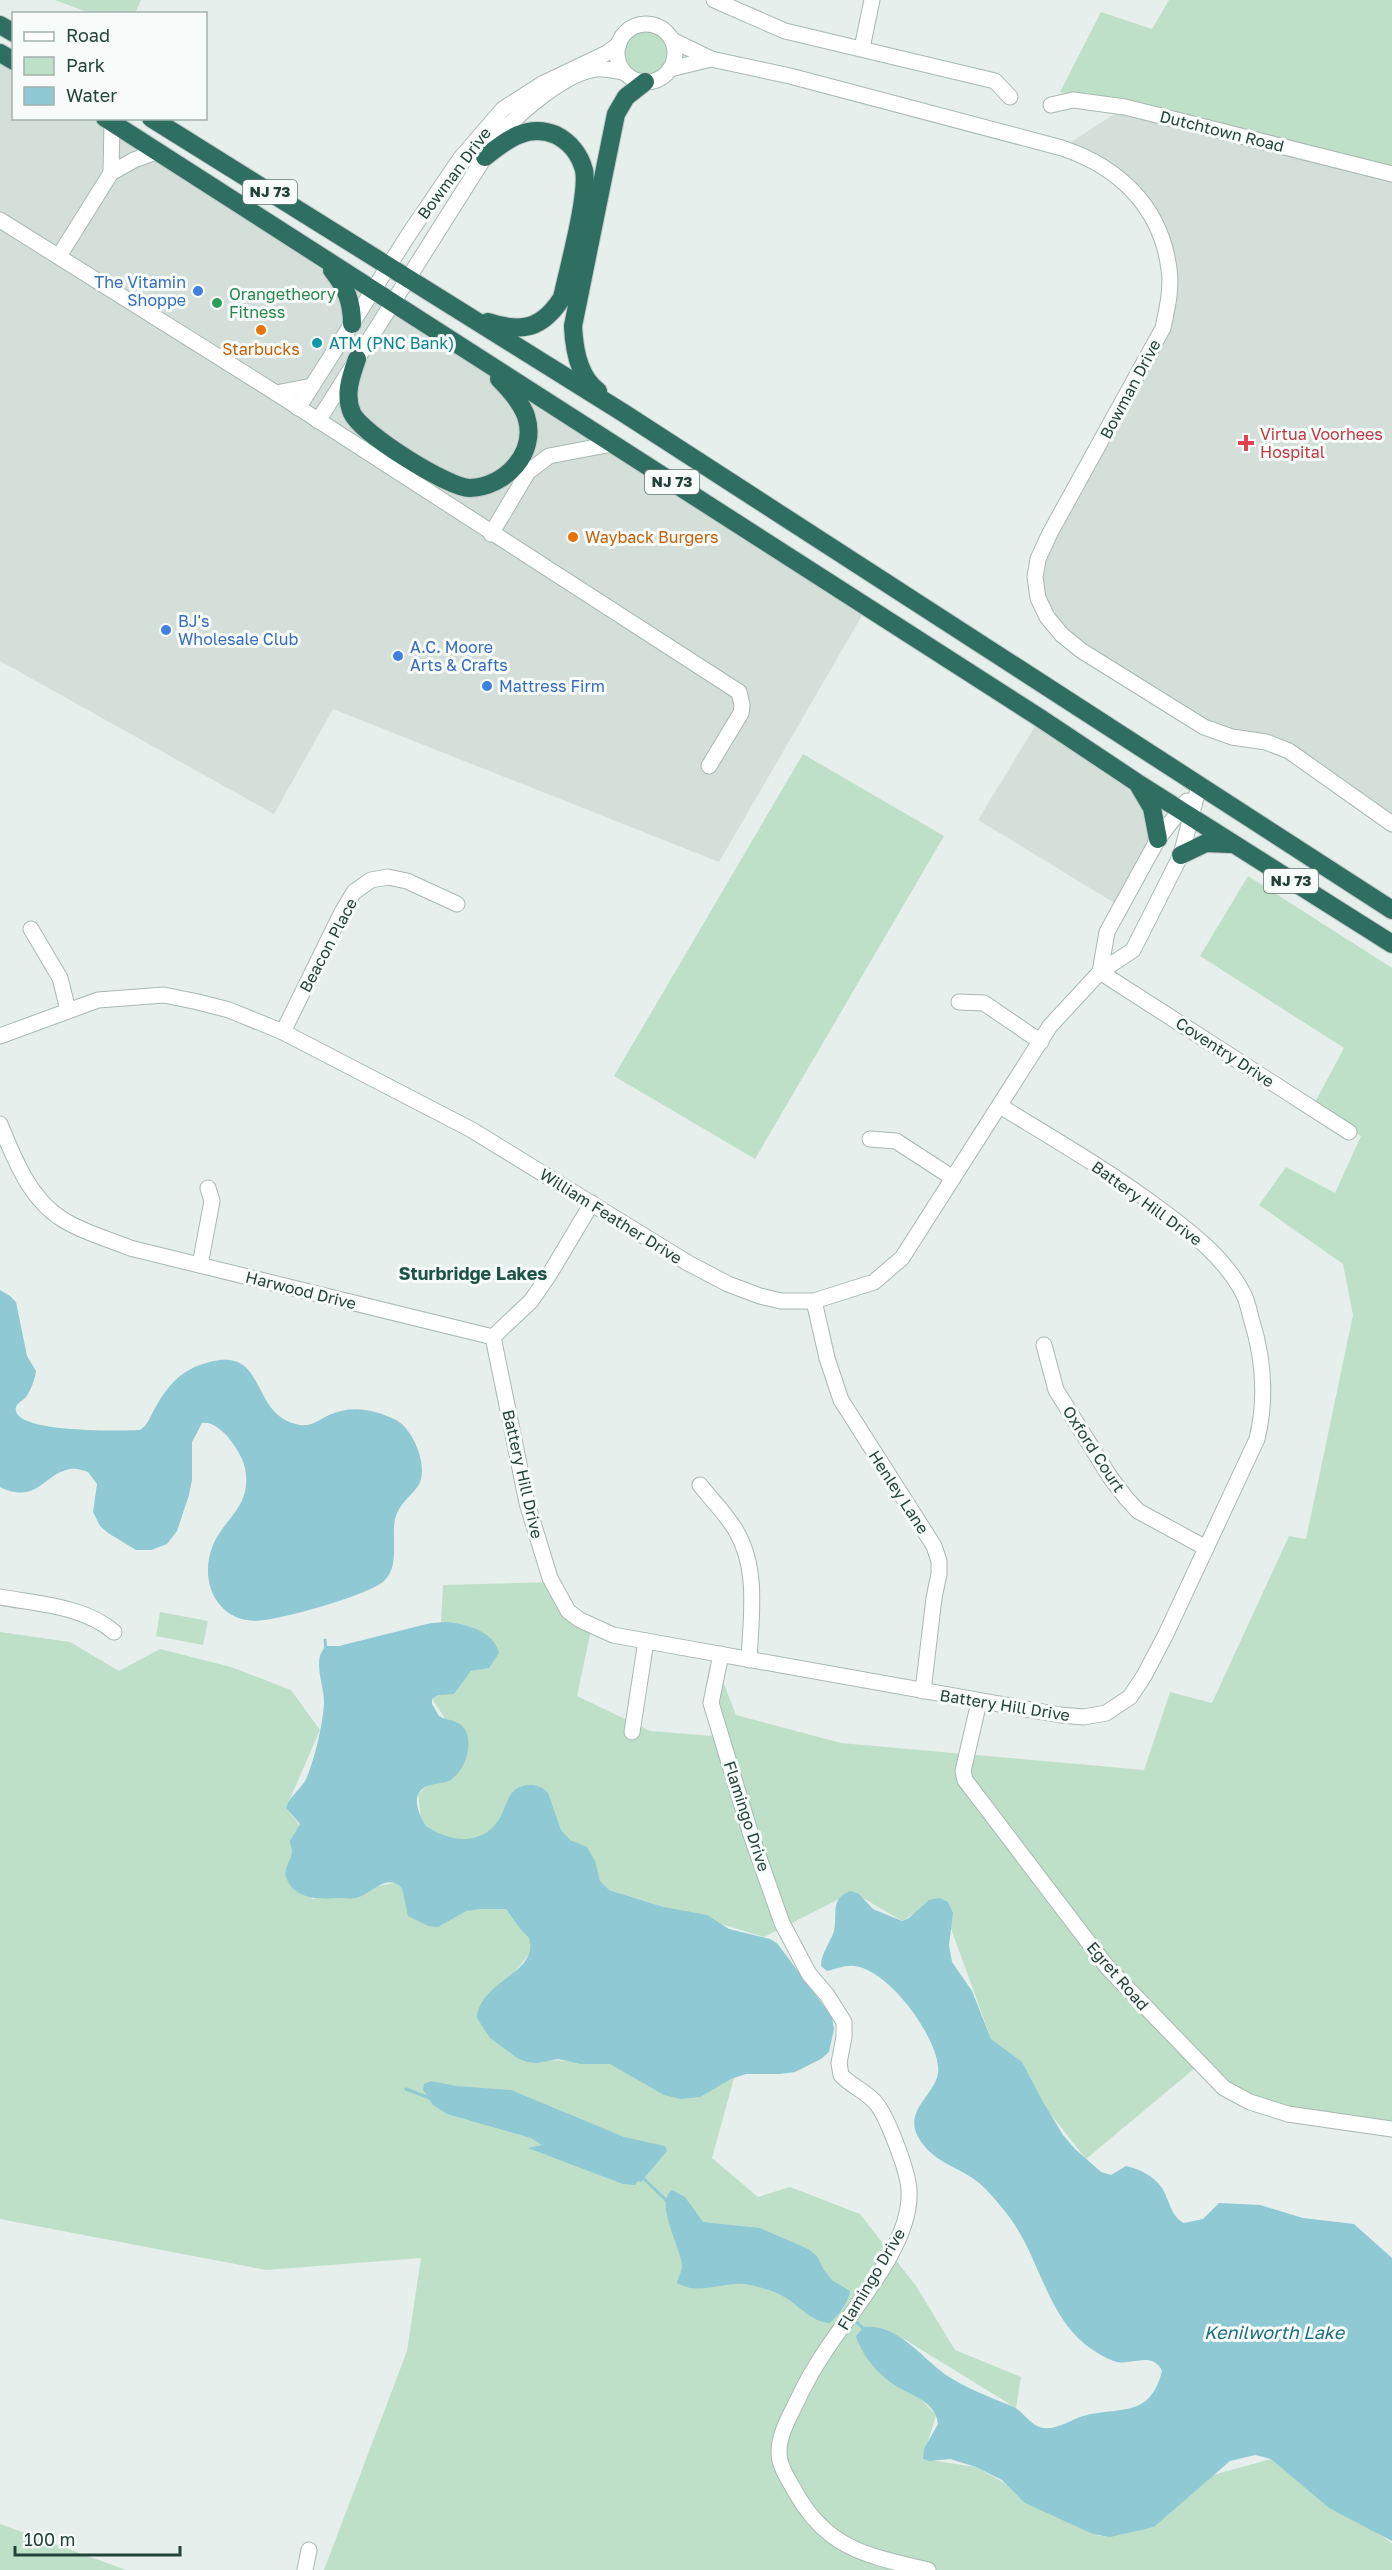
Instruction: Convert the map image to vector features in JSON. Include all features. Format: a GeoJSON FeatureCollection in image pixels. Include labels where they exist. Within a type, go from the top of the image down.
{"type":"FeatureCollection","features":[{"type":"Feature","properties":{"kind":"highway"},"geometry":{"type":"LineString","coordinates":[[622,412],[590,386],[574,348],[573,326],[616,114],[626,96],[645,82]]}},
{"type":"Feature","properties":{"kind":"highway","name":"NJ 73"},"geometry":{"type":"LineString","coordinates":[[154,120],[622,412],[1392,910]]}},
{"type":"Feature","properties":{"kind":"highway","name":"NJ 73"},"geometry":{"type":"LineString","coordinates":[[108,121],[1052,726],[1185,814],[1392,944]]}},
{"type":"Feature","properties":{"kind":"highway"},"geometry":{"type":"LineString","coordinates":[[448,303],[489,323],[517,328],[531,327],[546,319],[562,298],[585,183],[581,161],[575,151],[558,136],[537,131],[515,135],[485,157]]}},
{"type":"Feature","properties":{"kind":"highway"},"geometry":{"type":"LineString","coordinates":[[323,259],[346,287],[352,306],[352,324]]}},
{"type":"Feature","properties":{"kind":"highway"},"geometry":{"type":"LineString","coordinates":[[357,359],[350,378],[349,406],[366,431],[444,481],[467,488],[489,486],[498,481],[511,471],[527,445],[526,417],[519,402],[477,357]]}},
{"type":"Feature","properties":{"kind":"highway"},"geometry":{"type":"LineString","coordinates":[[1136,782],[1152,808],[1158,838]]}},
{"type":"Feature","properties":{"kind":"highway"},"geometry":{"type":"LineString","coordinates":[[1181,855],[1206,843],[1234,844]]}},
{"type":"Feature","properties":{"kind":"street"},"geometry":{"type":"LineString","coordinates":[[862,48],[872,0]]}},
{"type":"Feature","properties":{"kind":"street"},"geometry":{"type":"LineString","coordinates":[[721,1],[785,31],[995,81],[1011,97]]}},
{"type":"Feature","properties":{"kind":"street"},"geometry":{"type":"LineString","coordinates":[[644,25],[658,27],[672,40],[675,55],[670,69],[659,79],[645,82],[636,80],[624,72],[618,56],[619,44],[627,32],[644,25]]}},
{"type":"Feature","properties":{"kind":"street","name":"Bowman Drive"},"geometry":{"type":"LineString","coordinates":[[672,40],[711,58],[790,76],[1062,148],[1102,164],[1139,198],[1153,218],[1162,240],[1169,270],[1168,303],[1162,328],[1152,352],[1050,533],[1038,559],[1035,578],[1038,598],[1047,617],[1062,635],[1082,651],[1204,727],[1232,737],[1266,742],[1289,751],[1392,825]]}},
{"type":"Feature","properties":{"kind":"street","name":"Bowman Drive"},"geometry":{"type":"LineString","coordinates":[[298,408],[460,159],[503,109],[542,84],[607,53],[619,44]]}},
{"type":"Feature","properties":{"kind":"street","name":"Bowman Drive"},"geometry":{"type":"LineString","coordinates":[[670,69],[711,58]]}},
{"type":"Feature","properties":{"kind":"street","name":"Bowman Drive"},"geometry":{"type":"LineString","coordinates":[[393,303],[498,136],[514,119],[566,81],[594,69],[624,72]]}},
{"type":"Feature","properties":{"kind":"street","name":"Dutchtown Road"},"geometry":{"type":"LineString","coordinates":[[1051,105],[1073,100],[1125,107],[1392,174]]}},
{"type":"Feature","properties":{"kind":"street"},"geometry":{"type":"LineString","coordinates":[[59,256],[111,173],[113,148],[108,121]]}},
{"type":"Feature","properties":{"kind":"street"},"geometry":{"type":"LineString","coordinates":[[111,173],[134,160],[156,152]]}},
{"type":"Feature","properties":{"kind":"street"},"geometry":{"type":"LineString","coordinates":[[0,220],[276,393],[738,692],[742,705],[741,713],[709,766]]}},
{"type":"Feature","properties":{"kind":"street"},"geometry":{"type":"LineString","coordinates":[[318,421],[393,303]]}},
{"type":"Feature","properties":{"kind":"street"},"geometry":{"type":"LineString","coordinates":[[276,393],[312,386]]}},
{"type":"Feature","properties":{"kind":"street"},"geometry":{"type":"LineString","coordinates":[[491,534],[528,472],[549,456],[612,444]]}},
{"type":"Feature","properties":{"kind":"street","name":"William Feather Drive"},"geometry":{"type":"LineString","coordinates":[[0,1036],[98,1000],[164,995],[230,1010],[283,1032],[472,1130],[688,1263],[728,1284],[781,1301],[814,1301],[874,1282],[902,1257],[1050,1026],[1100,972],[1133,950],[1181,855],[1185,814],[1199,786]]}},
{"type":"Feature","properties":{"kind":"street","name":"William Feather Drive"},"geometry":{"type":"LineString","coordinates":[[1100,972],[1107,932],[1158,838],[1185,814]]}},
{"type":"Feature","properties":{"kind":"street","name":"Beacon Place"},"geometry":{"type":"LineString","coordinates":[[283,1032],[342,912],[354,892],[370,880],[388,877],[407,881],[457,904]]}},
{"type":"Feature","properties":{"kind":"street"},"geometry":{"type":"LineString","coordinates":[[31,929],[60,978],[68,1010]]}},
{"type":"Feature","properties":{"kind":"street","name":"Coventry Drive"},"geometry":{"type":"LineString","coordinates":[[1100,972],[1349,1132]]}},
{"type":"Feature","properties":{"kind":"street"},"geometry":{"type":"LineString","coordinates":[[959,1002],[984,1003],[1041,1042]]}},
{"type":"Feature","properties":{"kind":"street","name":"Battery Hill Drive"},"geometry":{"type":"LineString","coordinates":[[493,1337],[527,1503],[550,1578],[568,1611],[580,1620],[613,1635],[979,1701],[1060,1715],[1084,1717],[1106,1713],[1130,1697],[1166,1634],[1257,1439],[1263,1414],[1264,1372],[1257,1336],[1243,1293],[1223,1265],[1195,1235],[1116,1176],[1000,1106]]}},
{"type":"Feature","properties":{"kind":"street","name":"Harwood Drive"},"geometry":{"type":"LineString","coordinates":[[0,1124],[20,1170],[34,1192],[44,1205],[62,1219],[130,1248],[493,1337]]}},
{"type":"Feature","properties":{"kind":"street"},"geometry":{"type":"LineString","coordinates":[[870,1139],[896,1141],[953,1178]]}},
{"type":"Feature","properties":{"kind":"street"},"geometry":{"type":"LineString","coordinates":[[200,1265],[212,1201],[208,1188]]}},
{"type":"Feature","properties":{"kind":"street"},"geometry":{"type":"LineString","coordinates":[[493,1337],[531,1301],[592,1203]]}},
{"type":"Feature","properties":{"kind":"street","name":"Henley Lane"},"geometry":{"type":"LineString","coordinates":[[814,1301],[827,1358],[841,1400],[934,1546],[939,1561],[923,1691]]}},
{"type":"Feature","properties":{"kind":"street","name":"Oxford Court"},"geometry":{"type":"LineString","coordinates":[[1044,1345],[1056,1390],[1110,1478],[1138,1510],[1206,1548]]}},
{"type":"Feature","properties":{"kind":"street"},"geometry":{"type":"LineString","coordinates":[[700,1485],[734,1527],[748,1561],[752,1579],[749,1660]]}},
{"type":"Feature","properties":{"kind":"street"},"geometry":{"type":"LineString","coordinates":[[0,1597],[82,1614],[104,1623],[114,1632]]}},
{"type":"Feature","properties":{"kind":"street"},"geometry":{"type":"LineString","coordinates":[[632,1732],[646,1641]]}},
{"type":"Feature","properties":{"kind":"street","name":"Flamingo Drive"},"geometry":{"type":"LineString","coordinates":[[721,1654],[711,1703],[751,1835],[779,1915],[810,1974],[827,1995],[843,2022],[844,2037],[839,2063],[841,2075],[873,2099],[883,2112],[907,2176],[910,2194],[903,2233],[856,2310],[824,2352],[791,2412],[781,2439],[781,2463],[800,2499],[823,2530],[835,2540],[890,2561],[928,2570]]}},
{"type":"Feature","properties":{"kind":"street","name":"Egret Road"},"geometry":{"type":"LineString","coordinates":[[979,1701],[963,1771],[965,1780],[1108,1968],[1179,2043],[1224,2088],[1250,2102],[1288,2114],[1392,2129]]}},
{"type":"Feature","properties":{"kind":"street"},"geometry":{"type":"LineString","coordinates":[[304,2570],[309,2550]]}},
{"type":"Feature","properties":{"kind":"shaded area"},"geometry":{"type":"Polygon","coordinates":[[[0,53],[12,60],[12,120],[107,120],[867,607],[719,862],[333,709],[274,814],[0,661],[0,53]]]}},
{"type":"Feature","properties":{"kind":"shaded area","name":"Virtua Voorhees Hospital"},"geometry":{"type":"Polygon","coordinates":[[[1125,107],[1392,174],[1392,824],[1289,751],[1232,737],[1062,635],[1035,577],[1152,352],[1169,270],[1139,198],[1062,148],[1125,107]]]}},
{"type":"Feature","properties":{"kind":"shaded area"},"geometry":{"type":"Polygon","coordinates":[[[1040,718],[1136,782],[1156,823],[1121,907],[978,820],[1040,718]]]}},
{"type":"Feature","properties":{"kind":"green space"},"geometry":{"type":"Polygon","coordinates":[[[55,0],[141,0],[135,12],[87,12],[55,0]]]}},
{"type":"Feature","properties":{"kind":"green space"},"geometry":{"type":"Polygon","coordinates":[[[1169,0],[1392,0],[1392,172],[1060,92],[1101,12],[1152,29],[1169,0]]]}},
{"type":"Feature","properties":{"kind":"green space"},"geometry":{"type":"Polygon","coordinates":[[[640,25],[652,25],[662,29],[670,37],[674,53],[670,69],[662,77],[652,81],[640,81],[630,77],[622,69],[618,59],[618,47],[622,37],[630,29],[640,25]]]}},
{"type":"Feature","properties":{"kind":"green space"},"geometry":{"type":"Polygon","coordinates":[[[803,754],[944,836],[755,1159],[614,1076],[803,754]]]}},
{"type":"Feature","properties":{"kind":"green space"},"geometry":{"type":"Polygon","coordinates":[[[1248,876],[1392,968],[1392,2134],[1245,2101],[1201,2063],[1086,2159],[991,2039],[940,1898],[902,1921],[853,1892],[764,1937],[609,1890],[530,1953],[477,2018],[517,2058],[613,2064],[679,2099],[734,2078],[712,2158],[758,2197],[790,2187],[860,2214],[916,2286],[955,2350],[1021,2377],[1016,2408],[904,2339],[858,2334],[936,2415],[923,2459],[976,2467],[1099,2536],[1154,2527],[1213,2475],[1271,2459],[1392,2543],[1392,2570],[324,2570],[407,2351],[421,2258],[266,2270],[0,2219],[0,1632],[70,1642],[119,1671],[160,1649],[231,1667],[291,1690],[320,1730],[286,1808],[300,1826],[312,1899],[394,1883],[421,1818],[418,1794],[467,1751],[432,1699],[498,1653],[441,1623],[443,1585],[553,1582],[592,1625],[577,1696],[650,1731],[712,1736],[722,1679],[736,1715],[841,1743],[1144,1770],[1170,1692],[1212,1703],[1289,1536],[1306,1539],[1353,1315],[1343,1264],[1259,1205],[1286,1167],[1335,1193],[1361,1136],[1313,1106],[1344,1048],[1200,956],[1248,876]]]}},
{"type":"Feature","properties":{"kind":"green space"},"geometry":{"type":"Polygon","coordinates":[[[160,1612],[208,1621],[203,1645],[156,1636],[160,1612]]]}},
{"type":"Feature","properties":{"kind":"green space"},"geometry":{"type":"Polygon","coordinates":[[[0,2524],[126,2570],[0,2570],[0,2524]]]}},
{"type":"Feature","properties":{"kind":"water"},"geometry":{"type":"Polygon","coordinates":[[[0,1290],[16,1302],[27,1356],[36,1371],[30,1391],[17,1405],[16,1411],[22,1418],[35,1423],[73,1429],[140,1430],[147,1424],[157,1404],[178,1378],[192,1368],[222,1360],[238,1362],[249,1370],[272,1408],[283,1419],[300,1425],[311,1424],[337,1412],[354,1409],[378,1413],[401,1423],[418,1449],[422,1469],[418,1486],[402,1505],[395,1519],[394,1559],[390,1574],[376,1586],[363,1592],[276,1618],[249,1620],[236,1617],[225,1610],[216,1600],[211,1588],[208,1574],[209,1560],[217,1537],[241,1503],[246,1479],[244,1465],[236,1448],[223,1432],[209,1423],[202,1423],[192,1442],[192,1480],[177,1531],[167,1544],[151,1550],[136,1550],[100,1526],[93,1512],[97,1484],[88,1472],[70,1469],[61,1472],[31,1491],[13,1492],[0,1487],[0,1290]]]}},
{"type":"Feature","properties":{"kind":"water"},"geometry":{"type":"Polygon","coordinates":[[[447,1622],[470,1627],[485,1634],[496,1645],[499,1653],[489,1668],[471,1671],[454,1694],[438,1695],[432,1699],[432,1704],[439,1716],[460,1724],[465,1729],[469,1744],[466,1760],[453,1778],[424,1788],[417,1796],[418,1808],[426,1826],[454,1838],[464,1839],[482,1835],[498,1821],[516,1789],[528,1785],[541,1787],[548,1793],[561,1830],[570,1840],[587,1847],[595,1861],[600,1881],[609,1890],[664,1907],[707,1915],[729,1929],[770,1939],[777,1943],[832,2017],[834,2029],[829,2052],[821,2059],[795,2072],[746,2074],[731,2079],[700,2097],[680,2099],[664,2095],[610,2064],[581,2064],[558,2059],[537,2063],[527,2062],[517,2058],[490,2038],[477,2018],[480,2005],[497,1986],[518,1969],[526,1960],[530,1950],[529,1938],[506,1909],[466,1911],[438,1927],[428,1926],[408,1916],[402,1888],[390,1882],[356,1898],[308,1896],[301,1894],[290,1885],[285,1873],[292,1853],[290,1841],[300,1824],[286,1808],[305,1781],[318,1743],[324,1704],[319,1666],[322,1652],[326,1646],[339,1646],[431,1623],[447,1622]]]}},
{"type":"Feature","properties":{"kind":"water","name":"Kenilworth Lake"},"geometry":{"type":"Polygon","coordinates":[[[851,1891],[859,1894],[873,1909],[902,1921],[909,1918],[929,1900],[940,1898],[948,1902],[953,1913],[949,1945],[952,1962],[972,1991],[991,2039],[1022,2062],[1063,2135],[1101,2172],[1111,2175],[1126,2166],[1146,2174],[1162,2188],[1176,2217],[1184,2223],[1203,2219],[1219,2203],[1260,2205],[1303,2218],[1354,2224],[1392,2258],[1392,2541],[1329,2508],[1271,2459],[1255,2455],[1230,2461],[1154,2527],[1110,2537],[1093,2534],[1025,2503],[1002,2480],[976,2467],[950,2459],[930,2461],[923,2459],[924,2449],[938,2424],[936,2416],[926,2403],[884,2378],[874,2367],[861,2349],[856,2336],[864,2327],[876,2327],[898,2336],[946,2375],[1014,2407],[1035,2425],[1043,2428],[1058,2426],[1083,2416],[1132,2408],[1141,2404],[1150,2397],[1157,2386],[1162,2371],[1158,2365],[1148,2360],[1117,2362],[1096,2352],[1078,2338],[1056,2308],[1024,2240],[1003,2209],[979,2183],[932,2154],[920,2140],[915,2129],[915,2119],[938,2076],[938,2066],[935,2053],[919,2021],[895,1991],[881,1978],[867,1970],[854,1966],[827,1971],[821,1966],[824,1952],[834,1931],[837,1903],[844,1894],[851,1891]]]}},
{"type":"Feature","properties":{"kind":"water"},"geometry":{"type":"Polygon","coordinates":[[[431,2081],[456,2086],[511,2090],[624,2137],[665,2146],[667,2151],[641,2182],[638,2181],[635,2185],[623,2184],[528,2148],[542,2145],[531,2138],[447,2114],[433,2105],[423,2090],[424,2084],[431,2081]]]}},
{"type":"Feature","properties":{"kind":"water"},"geometry":{"type":"Polygon","coordinates":[[[672,2190],[685,2197],[703,2222],[760,2228],[808,2249],[817,2256],[832,2280],[850,2291],[843,2308],[830,2323],[812,2317],[782,2296],[760,2287],[732,2284],[695,2288],[677,2283],[682,2265],[666,2204],[667,2196],[672,2190]]]}},
{"type":"Feature","properties":{"kind":"waterway"},"geometry":{"type":"LineString","coordinates":[[325,1640],[326,1650]]}},
{"type":"Feature","properties":{"kind":"waterway"},"geometry":{"type":"LineString","coordinates":[[406,2089],[432,2099]]}},
{"type":"Feature","properties":{"kind":"waterway"},"geometry":{"type":"LineString","coordinates":[[641,2176],[666,2200]]}},
{"type":"Feature","properties":{"kind":"waterway"},"geometry":{"type":"LineString","coordinates":[[853,2319],[864,2329]]}},
{"type":"Feature","properties":{"kind":"place","name":"The Vitamin Shoppe"},"geometry":{"type":"Point","coordinates":[198,291]}},
{"type":"Feature","properties":{"kind":"place","name":"Orangetheory Fitness"},"geometry":{"type":"Point","coordinates":[217,303]}},
{"type":"Feature","properties":{"kind":"place","name":"Starbucks"},"geometry":{"type":"Point","coordinates":[261,330]}},
{"type":"Feature","properties":{"kind":"place","name":"ATM (PNC Bank)"},"geometry":{"type":"Point","coordinates":[317,343]}},
{"type":"Feature","properties":{"kind":"place","name":"Virtua Voorhees Hospital"},"geometry":{"type":"Point","coordinates":[1246,443]}},
{"type":"Feature","properties":{"kind":"place","name":"Wayback Burgers"},"geometry":{"type":"Point","coordinates":[573,537]}},
{"type":"Feature","properties":{"kind":"place","name":"BJ's Wholesale Club"},"geometry":{"type":"Point","coordinates":[166,630]}},
{"type":"Feature","properties":{"kind":"place","name":"A.C. Moore Arts & Crafts"},"geometry":{"type":"Point","coordinates":[398,656]}},
{"type":"Feature","properties":{"kind":"place","name":"Mattress Firm"},"geometry":{"type":"Point","coordinates":[487,686]}},
{"type":"Feature","properties":{"kind":"district","name":"Sturbridge Lakes"},"geometry":{"type":"Point","coordinates":[473,1274]}}]}
